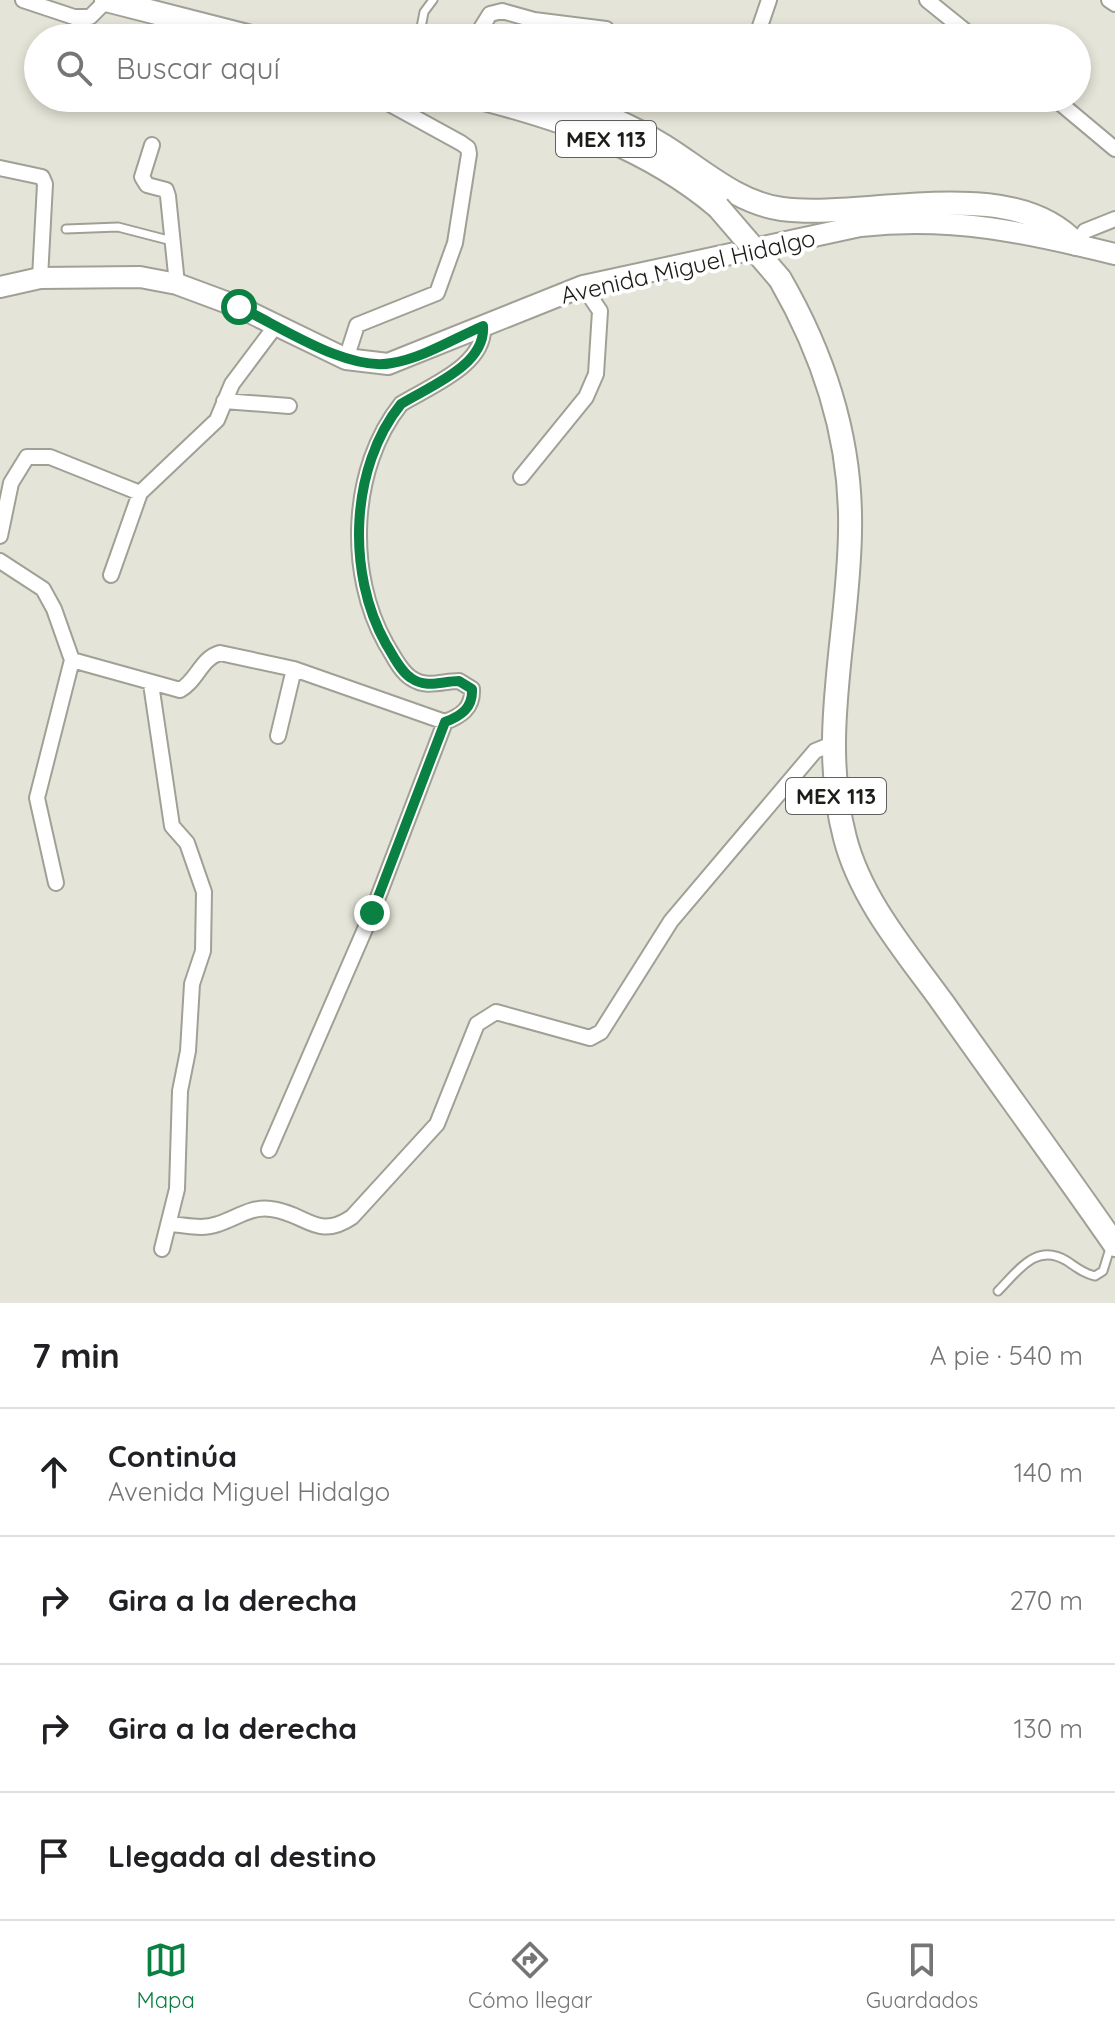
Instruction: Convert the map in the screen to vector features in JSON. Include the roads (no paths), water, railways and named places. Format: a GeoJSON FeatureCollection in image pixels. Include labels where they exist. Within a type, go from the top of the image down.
{"type":"FeatureCollection","features":[{"type":"Feature","properties":{"kind":"main road"},"geometry":{"type":"LineString","coordinates":[[107,0],[138,4],[207,24]]}},
{"type":"Feature","properties":{"kind":"main road","name":"MEX 113"},"geometry":{"type":"LineString","coordinates":[[529,112],[571,124],[660,163],[718,207],[780,279],[803,319],[824,367],[849,466],[851,532],[832,744],[836,794],[845,840],[877,910],[1114,1243]]}},
{"type":"Feature","properties":{"kind":"main road"},"geometry":{"type":"LineString","coordinates":[[589,112],[635,130],[713,180],[778,209],[910,203],[988,207],[1043,218],[1062,229],[1076,244]]}},
{"type":"Feature","properties":{"kind":"main road","name":"Avenida Miguel Hidalgo"},"geometry":{"type":"LineString","coordinates":[[0,287],[40,278],[140,277],[177,284],[277,324],[346,359],[371,365],[398,362],[583,286],[860,226],[900,222],[975,224],[1115,254]]}},
{"type":"Feature","properties":{"kind":"street"},"geometry":{"type":"LineString","coordinates":[[23,0],[74,17],[90,17],[107,0]]}},
{"type":"Feature","properties":{"kind":"street"},"geometry":{"type":"LineString","coordinates":[[761,24],[769,0]]}},
{"type":"Feature","properties":{"kind":"street"},"geometry":{"type":"LineString","coordinates":[[927,0],[957,24]]}},
{"type":"Feature","properties":{"kind":"street"},"geometry":{"type":"LineString","coordinates":[[1109,0],[1115,4]]}},
{"type":"Feature","properties":{"kind":"street"},"geometry":{"type":"LineString","coordinates":[[484,24],[490,14],[502,11],[534,20],[566,24]]}},
{"type":"Feature","properties":{"kind":"street"},"geometry":{"type":"LineString","coordinates":[[346,359],[357,325],[437,293],[455,243],[468,148],[400,112]]}},
{"type":"Feature","properties":{"kind":"street"},"geometry":{"type":"LineString","coordinates":[[1071,112],[1115,149]]}},
{"type":"Feature","properties":{"kind":"street"},"geometry":{"type":"LineString","coordinates":[[152,145],[142,177],[147,185],[166,190],[177,284]]}},
{"type":"Feature","properties":{"kind":"street"},"geometry":{"type":"LineString","coordinates":[[0,168],[42,177],[45,184],[40,278]]}},
{"type":"Feature","properties":{"kind":"street"},"geometry":{"type":"LineString","coordinates":[[1076,244],[1085,231],[1115,219]]}},
{"type":"Feature","properties":{"kind":"street"},"geometry":{"type":"LineString","coordinates":[[521,477],[586,397],[596,374],[600,311],[583,286]]}},
{"type":"Feature","properties":{"kind":"street"},"geometry":{"type":"LineString","coordinates":[[111,575],[140,493],[217,420],[224,401],[252,355],[277,324]]}},
{"type":"Feature","properties":{"kind":"street"},"geometry":{"type":"LineString","coordinates":[[269,1150],[372,913],[445,722],[469,706],[472,689],[459,681],[432,685],[413,680],[395,660],[381,634],[365,585],[360,542],[362,495],[369,463],[393,414],[401,404],[473,358],[484,341],[483,326]]}},
{"type":"Feature","properties":{"kind":"street"},"geometry":{"type":"LineString","coordinates":[[224,401],[289,406]]}},
{"type":"Feature","properties":{"kind":"street"},"geometry":{"type":"LineString","coordinates":[[0,536],[11,483],[27,457],[50,457],[140,493]]}},
{"type":"Feature","properties":{"kind":"street"},"geometry":{"type":"LineString","coordinates":[[0,561],[43,589],[54,609],[72,660],[37,798],[56,883]]}},
{"type":"Feature","properties":{"kind":"street"},"geometry":{"type":"LineString","coordinates":[[72,660],[180,690],[189,686],[209,657],[220,653],[294,669],[445,722]]}},
{"type":"Feature","properties":{"kind":"street"},"geometry":{"type":"LineString","coordinates":[[278,736],[294,669]]}},
{"type":"Feature","properties":{"kind":"street"},"geometry":{"type":"LineString","coordinates":[[151,684],[172,826],[187,843],[204,892],[203,951],[192,984],[188,1051],[180,1091],[177,1189],[162,1249]]}},
{"type":"Feature","properties":{"kind":"street"},"geometry":{"type":"LineString","coordinates":[[169,1224],[203,1228],[258,1208],[275,1209],[320,1227],[335,1229],[352,1217],[437,1124],[477,1024],[486,1015],[496,1012],[590,1038],[601,1032],[681,910],[815,751],[832,744]]}},
{"type":"Feature","properties":{"kind":"lane"},"geometry":{"type":"LineString","coordinates":[[422,24],[424,12],[433,0]]}},
{"type":"Feature","properties":{"kind":"lane"},"geometry":{"type":"LineString","coordinates":[[66,229],[118,227],[172,241]]}},
{"type":"Feature","properties":{"kind":"lane"},"geometry":{"type":"LineString","coordinates":[[998,1291],[1031,1258],[1043,1254],[1057,1256],[1095,1276],[1103,1271],[1114,1243]]}}]}
